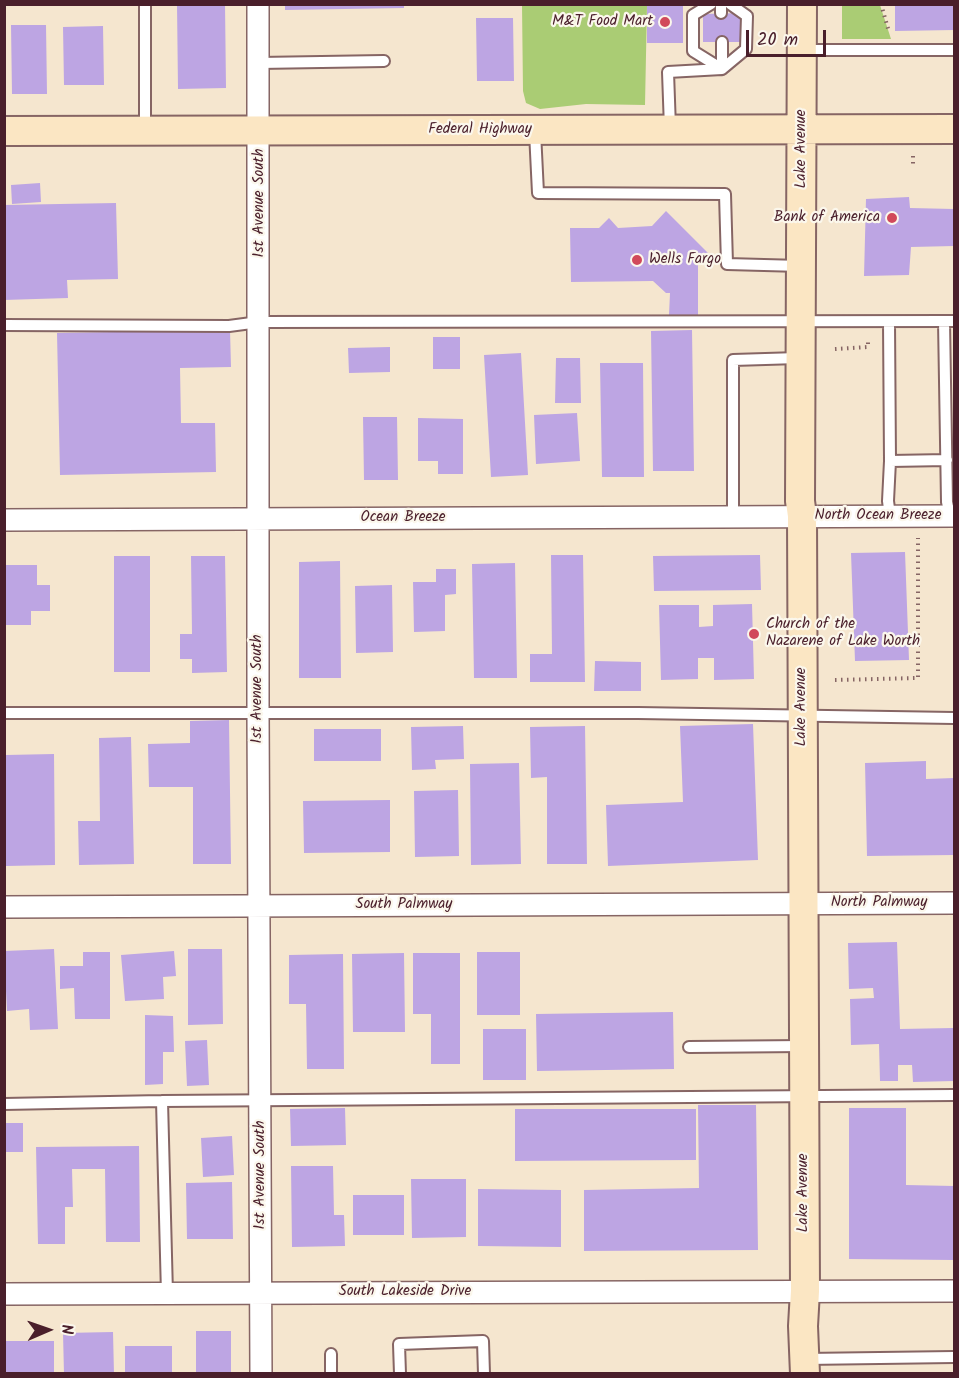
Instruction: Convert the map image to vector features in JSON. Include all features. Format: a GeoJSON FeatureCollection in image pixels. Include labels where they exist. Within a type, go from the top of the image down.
{"type":"FeatureCollection","features":[{"type":"Feature","properties":{"kind":"main road","name":"Lake Avenue"},"geometry":{"type":"LineString","coordinates":[[802,4],[800,501],[802,516],[805,1291],[803,1326],[805,1366]]}},
{"type":"Feature","properties":{"kind":"main road","name":"Federal Highway"},"geometry":{"type":"LineString","coordinates":[[4,131],[954,129]]}},
{"type":"Feature","properties":{"kind":"street","name":"1st Avenue South"},"geometry":{"type":"LineString","coordinates":[[258,4],[261,1374]]}},
{"type":"Feature","properties":{"kind":"street","name":"Ocean Breeze"},"geometry":{"type":"LineString","coordinates":[[4,520],[802,516]]}},
{"type":"Feature","properties":{"kind":"street","name":"North Ocean Breeze"},"geometry":{"type":"LineString","coordinates":[[802,516],[952,516]]}},
{"type":"Feature","properties":{"kind":"street","name":"North Palmway"},"geometry":{"type":"LineString","coordinates":[[804,904],[954,903]]}},
{"type":"Feature","properties":{"kind":"street","name":"South Palmway"},"geometry":{"type":"LineString","coordinates":[[4,907],[804,904]]}},
{"type":"Feature","properties":{"kind":"street","name":"South Lakeside Drive"},"geometry":{"type":"LineString","coordinates":[[4,1294],[954,1291]]}},
{"type":"Feature","properties":{"kind":"lane"},"geometry":{"type":"LineString","coordinates":[[145,4],[145,131]]}},
{"type":"Feature","properties":{"kind":"lane"},"geometry":{"type":"LineString","coordinates":[[711,4],[693,15],[693,51],[722,69]]}},
{"type":"Feature","properties":{"kind":"lane"},"geometry":{"type":"LineString","coordinates":[[670,130],[668,72],[722,69],[746,49],[747,16],[730,4]]}},
{"type":"Feature","properties":{"kind":"lane"},"geometry":{"type":"LineString","coordinates":[[722,42],[722,69]]}},
{"type":"Feature","properties":{"kind":"lane"},"geometry":{"type":"LineString","coordinates":[[802,50],[954,50]]}},
{"type":"Feature","properties":{"kind":"lane"},"geometry":{"type":"LineString","coordinates":[[259,63],[384,61]]}},
{"type":"Feature","properties":{"kind":"lane"},"geometry":{"type":"LineString","coordinates":[[535,130],[538,193],[725,194],[727,264],[802,266]]}},
{"type":"Feature","properties":{"kind":"lane"},"geometry":{"type":"LineString","coordinates":[[4,325],[229,326],[259,322],[949,321],[947,502],[952,516]]}},
{"type":"Feature","properties":{"kind":"lane"},"geometry":{"type":"LineString","coordinates":[[889,322],[888,501],[890,516]]}},
{"type":"Feature","properties":{"kind":"lane"},"geometry":{"type":"LineString","coordinates":[[733,517],[733,360],[802,357]]}},
{"type":"Feature","properties":{"kind":"lane"},"geometry":{"type":"LineString","coordinates":[[890,461],[947,460]]}},
{"type":"Feature","properties":{"kind":"lane"},"geometry":{"type":"LineString","coordinates":[[4,713],[638,713],[954,718]]}},
{"type":"Feature","properties":{"kind":"lane"},"geometry":{"type":"LineString","coordinates":[[689,1047],[804,1046]]}},
{"type":"Feature","properties":{"kind":"lane"},"geometry":{"type":"LineString","coordinates":[[4,1104],[954,1095]]}},
{"type":"Feature","properties":{"kind":"lane"},"geometry":{"type":"LineString","coordinates":[[162,1101],[167,1294]]}},
{"type":"Feature","properties":{"kind":"lane"},"geometry":{"type":"LineString","coordinates":[[400,1374],[399,1344],[483,1341],[484,1374]]}},
{"type":"Feature","properties":{"kind":"lane"},"geometry":{"type":"LineString","coordinates":[[331,1354],[331,1374]]}},
{"type":"Feature","properties":{"kind":"lane"},"geometry":{"type":"LineString","coordinates":[[805,1366],[954,1357]]}},
{"type":"Feature","properties":{"kind":"path"},"geometry":{"type":"LineString","coordinates":[[881,4],[891,39]]}},
{"type":"Feature","properties":{"kind":"path"},"geometry":{"type":"LineString","coordinates":[[912,152],[914,168]]}},
{"type":"Feature","properties":{"kind":"path"},"geometry":{"type":"LineString","coordinates":[[835,680],[918,678],[918,535]]}},
{"type":"Feature","properties":{"kind":"green space"},"geometry":{"type":"Polygon","coordinates":[[[522,5],[647,5],[645,105],[586,104],[540,109],[526,103],[523,91],[522,5]]]}},
{"type":"Feature","properties":{"kind":"green space"},"geometry":{"type":"Polygon","coordinates":[[[842,5],[880,5],[891,39],[842,39],[842,5]]]}},
{"type":"Feature","properties":{"kind":"building"},"geometry":{"type":"Polygon","coordinates":[[[177,4],[225,4],[226,88],[178,89],[177,4]]]}},
{"type":"Feature","properties":{"kind":"building"},"geometry":{"type":"Polygon","coordinates":[[[285,4],[404,4],[404,8],[285,10],[285,4]]]}},
{"type":"Feature","properties":{"kind":"building","name":"M&T Food Mart"},"geometry":{"type":"Polygon","coordinates":[[[647,4],[683,4],[683,43],[647,43],[647,4]]]}},
{"type":"Feature","properties":{"kind":"building"},"geometry":{"type":"Polygon","coordinates":[[[895,4],[954,4],[954,30],[895,31],[895,4]]]}},
{"type":"Feature","properties":{"kind":"building"},"geometry":{"type":"Polygon","coordinates":[[[741,13],[741,42],[703,42],[703,14],[741,13]]]}},
{"type":"Feature","properties":{"kind":"building"},"geometry":{"type":"Polygon","coordinates":[[[476,18],[513,18],[514,81],[477,81],[476,18]]]}},
{"type":"Feature","properties":{"kind":"building"},"geometry":{"type":"Polygon","coordinates":[[[11,25],[46,25],[47,94],[12,94],[11,25]]]}},
{"type":"Feature","properties":{"kind":"building"},"geometry":{"type":"Polygon","coordinates":[[[103,26],[104,85],[64,85],[63,27],[103,26]]]}},
{"type":"Feature","properties":{"kind":"building"},"geometry":{"type":"Polygon","coordinates":[[[40,183],[41,202],[12,204],[11,185],[40,183]]]}},
{"type":"Feature","properties":{"kind":"building"},"geometry":{"type":"Polygon","coordinates":[[[909,197],[910,208],[954,209],[954,246],[911,247],[909,275],[864,276],[866,199],[909,197]]]}},
{"type":"Feature","properties":{"kind":"building"},"geometry":{"type":"Polygon","coordinates":[[[116,203],[118,279],[67,280],[68,298],[4,300],[4,205],[116,203]]]}},
{"type":"Feature","properties":{"kind":"building","name":"Wells Fargo"},"geometry":{"type":"Polygon","coordinates":[[[666,211],[709,254],[698,265],[698,315],[669,315],[670,293],[666,293],[653,281],[571,282],[570,228],[599,228],[609,218],[618,228],[652,226],[666,211]]]}},
{"type":"Feature","properties":{"kind":"building"},"geometry":{"type":"Polygon","coordinates":[[[230,330],[231,367],[180,368],[181,423],[215,423],[216,472],[60,475],[57,333],[230,330]]]}},
{"type":"Feature","properties":{"kind":"building"},"geometry":{"type":"Polygon","coordinates":[[[692,330],[694,471],[653,471],[651,331],[692,330]]]}},
{"type":"Feature","properties":{"kind":"building"},"geometry":{"type":"Polygon","coordinates":[[[433,337],[460,337],[460,369],[433,369],[433,337]]]}},
{"type":"Feature","properties":{"kind":"building"},"geometry":{"type":"Polygon","coordinates":[[[390,347],[390,372],[349,373],[348,348],[390,347]]]}},
{"type":"Feature","properties":{"kind":"building"},"geometry":{"type":"Polygon","coordinates":[[[521,353],[528,475],[491,477],[484,355],[521,353]]]}},
{"type":"Feature","properties":{"kind":"building"},"geometry":{"type":"Polygon","coordinates":[[[556,358],[580,358],[581,403],[555,403],[556,358]]]}},
{"type":"Feature","properties":{"kind":"building"},"geometry":{"type":"Polygon","coordinates":[[[600,363],[643,363],[644,477],[602,477],[600,363]]]}},
{"type":"Feature","properties":{"kind":"building"},"geometry":{"type":"Polygon","coordinates":[[[577,413],[580,461],[536,464],[534,415],[577,413]]]}},
{"type":"Feature","properties":{"kind":"building"},"geometry":{"type":"Polygon","coordinates":[[[363,417],[397,417],[398,480],[364,480],[363,417]]]}},
{"type":"Feature","properties":{"kind":"building"},"geometry":{"type":"Polygon","coordinates":[[[418,418],[463,419],[463,474],[438,474],[438,461],[418,461],[418,418]]]}},
{"type":"Feature","properties":{"kind":"building"},"geometry":{"type":"Polygon","coordinates":[[[905,552],[909,660],[855,661],[851,553],[905,552]]]}},
{"type":"Feature","properties":{"kind":"building"},"geometry":{"type":"Polygon","coordinates":[[[551,555],[583,555],[585,682],[530,682],[530,654],[552,654],[551,555]]]}},
{"type":"Feature","properties":{"kind":"building"},"geometry":{"type":"Polygon","coordinates":[[[760,555],[761,590],[654,591],[653,556],[760,555]]]}},
{"type":"Feature","properties":{"kind":"building"},"geometry":{"type":"Polygon","coordinates":[[[114,556],[150,556],[150,672],[114,672],[114,556]]]}},
{"type":"Feature","properties":{"kind":"building"},"geometry":{"type":"Polygon","coordinates":[[[191,556],[225,556],[227,672],[192,673],[192,659],[180,659],[180,634],[192,634],[191,556]]]}},
{"type":"Feature","properties":{"kind":"building"},"geometry":{"type":"Polygon","coordinates":[[[340,561],[341,678],[299,678],[299,562],[340,561]]]}},
{"type":"Feature","properties":{"kind":"building"},"geometry":{"type":"Polygon","coordinates":[[[515,563],[517,678],[474,678],[472,564],[515,563]]]}},
{"type":"Feature","properties":{"kind":"building"},"geometry":{"type":"Polygon","coordinates":[[[4,565],[37,565],[37,585],[50,585],[50,611],[31,611],[31,625],[4,625],[4,565]]]}},
{"type":"Feature","properties":{"kind":"building"},"geometry":{"type":"Polygon","coordinates":[[[436,569],[456,569],[456,594],[445,595],[445,631],[414,632],[413,582],[436,582],[436,569]]]}},
{"type":"Feature","properties":{"kind":"building"},"geometry":{"type":"Polygon","coordinates":[[[392,585],[393,652],[356,653],[355,586],[392,585]]]}},
{"type":"Feature","properties":{"kind":"building"},"geometry":{"type":"Polygon","coordinates":[[[752,604],[754,679],[714,680],[714,658],[698,658],[698,679],[661,680],[659,605],[699,605],[699,627],[713,626],[713,605],[752,604]]]}},
{"type":"Feature","properties":{"kind":"building"},"geometry":{"type":"Polygon","coordinates":[[[595,661],[641,662],[641,691],[594,691],[595,661]]]}},
{"type":"Feature","properties":{"kind":"building"},"geometry":{"type":"Polygon","coordinates":[[[229,720],[231,864],[193,864],[193,787],[149,787],[148,744],[190,743],[190,721],[229,720]]]}},
{"type":"Feature","properties":{"kind":"building"},"geometry":{"type":"Polygon","coordinates":[[[753,724],[758,860],[608,866],[606,805],[683,802],[680,726],[753,724]]]}},
{"type":"Feature","properties":{"kind":"building"},"geometry":{"type":"Polygon","coordinates":[[[463,726],[464,759],[435,760],[436,769],[412,770],[411,727],[463,726]]]}},
{"type":"Feature","properties":{"kind":"building"},"geometry":{"type":"Polygon","coordinates":[[[585,726],[587,864],[547,864],[547,777],[531,778],[530,727],[585,726]]]}},
{"type":"Feature","properties":{"kind":"building"},"geometry":{"type":"Polygon","coordinates":[[[314,729],[381,729],[381,761],[314,761],[314,729]]]}},
{"type":"Feature","properties":{"kind":"building"},"geometry":{"type":"Polygon","coordinates":[[[131,737],[134,864],[79,865],[78,821],[100,821],[99,738],[131,737]]]}},
{"type":"Feature","properties":{"kind":"building"},"geometry":{"type":"Polygon","coordinates":[[[54,754],[55,865],[6,866],[6,755],[54,754]]]}},
{"type":"Feature","properties":{"kind":"building"},"geometry":{"type":"Polygon","coordinates":[[[926,761],[926,779],[954,778],[954,855],[867,856],[865,763],[926,761]]]}},
{"type":"Feature","properties":{"kind":"building"},"geometry":{"type":"Polygon","coordinates":[[[519,763],[521,864],[471,865],[470,764],[519,763]]]}},
{"type":"Feature","properties":{"kind":"building"},"geometry":{"type":"Polygon","coordinates":[[[458,790],[459,856],[415,857],[414,791],[458,790]]]}},
{"type":"Feature","properties":{"kind":"building"},"geometry":{"type":"Polygon","coordinates":[[[390,800],[390,852],[304,853],[303,801],[390,800]]]}},
{"type":"Feature","properties":{"kind":"building"},"geometry":{"type":"Polygon","coordinates":[[[897,942],[900,1029],[953,1028],[954,1081],[913,1082],[912,1065],[898,1065],[898,1081],[880,1081],[879,1044],[851,1045],[850,999],[874,998],[873,988],[849,989],[848,943],[897,942]]]}},
{"type":"Feature","properties":{"kind":"building"},"geometry":{"type":"Polygon","coordinates":[[[54,949],[58,1029],[30,1030],[29,1009],[7,1011],[4,951],[54,949]]]}},
{"type":"Feature","properties":{"kind":"building"},"geometry":{"type":"Polygon","coordinates":[[[188,949],[222,949],[223,1024],[188,1025],[188,949]]]}},
{"type":"Feature","properties":{"kind":"building"},"geometry":{"type":"Polygon","coordinates":[[[174,951],[176,976],[163,977],[164,999],[125,1001],[121,955],[174,951]]]}},
{"type":"Feature","properties":{"kind":"building"},"geometry":{"type":"Polygon","coordinates":[[[83,952],[110,952],[110,1019],[75,1019],[74,988],[60,989],[60,966],[83,966],[83,952]]]}},
{"type":"Feature","properties":{"kind":"building"},"geometry":{"type":"Polygon","coordinates":[[[477,952],[520,952],[520,1015],[477,1015],[477,952]]]}},
{"type":"Feature","properties":{"kind":"building"},"geometry":{"type":"Polygon","coordinates":[[[404,953],[405,1032],[353,1032],[352,954],[404,953]]]}},
{"type":"Feature","properties":{"kind":"building"},"geometry":{"type":"Polygon","coordinates":[[[413,953],[460,953],[460,1064],[431,1064],[431,1014],[413,1014],[413,953]]]}},
{"type":"Feature","properties":{"kind":"building"},"geometry":{"type":"Polygon","coordinates":[[[343,954],[344,1069],[307,1069],[306,1004],[289,1004],[289,955],[343,954]]]}},
{"type":"Feature","properties":{"kind":"building"},"geometry":{"type":"Polygon","coordinates":[[[673,1012],[674,1069],[537,1071],[536,1014],[673,1012]]]}},
{"type":"Feature","properties":{"kind":"building"},"geometry":{"type":"Polygon","coordinates":[[[145,1015],[173,1016],[174,1052],[163,1052],[163,1084],[145,1085],[145,1015]]]}},
{"type":"Feature","properties":{"kind":"building"},"geometry":{"type":"Polygon","coordinates":[[[483,1029],[526,1029],[526,1080],[483,1080],[483,1029]]]}},
{"type":"Feature","properties":{"kind":"building"},"geometry":{"type":"Polygon","coordinates":[[[207,1040],[209,1085],[187,1086],[185,1041],[207,1040]]]}},
{"type":"Feature","properties":{"kind":"building"},"geometry":{"type":"Polygon","coordinates":[[[698,1105],[756,1105],[758,1250],[584,1251],[584,1190],[699,1188],[698,1105]]]}},
{"type":"Feature","properties":{"kind":"building"},"geometry":{"type":"Polygon","coordinates":[[[345,1108],[346,1145],[291,1146],[290,1109],[345,1108]]]}},
{"type":"Feature","properties":{"kind":"building"},"geometry":{"type":"Polygon","coordinates":[[[849,1108],[906,1108],[906,1185],[954,1186],[954,1260],[849,1259],[849,1108]]]}},
{"type":"Feature","properties":{"kind":"building"},"geometry":{"type":"Polygon","coordinates":[[[515,1109],[696,1109],[696,1160],[515,1161],[515,1109]]]}},
{"type":"Feature","properties":{"kind":"building"},"geometry":{"type":"Polygon","coordinates":[[[4,1123],[23,1123],[23,1152],[4,1152],[4,1123]]]}},
{"type":"Feature","properties":{"kind":"building"},"geometry":{"type":"Polygon","coordinates":[[[232,1136],[234,1175],[203,1177],[201,1138],[232,1136]]]}},
{"type":"Feature","properties":{"kind":"building"},"geometry":{"type":"Polygon","coordinates":[[[139,1146],[140,1242],[106,1242],[105,1169],[72,1169],[73,1207],[65,1207],[65,1244],[38,1244],[36,1147],[139,1146]]]}},
{"type":"Feature","properties":{"kind":"building"},"geometry":{"type":"Polygon","coordinates":[[[291,1166],[333,1166],[334,1215],[344,1215],[345,1246],[292,1247],[291,1166]]]}},
{"type":"Feature","properties":{"kind":"building"},"geometry":{"type":"Polygon","coordinates":[[[411,1179],[466,1179],[466,1237],[412,1238],[411,1179]]]}},
{"type":"Feature","properties":{"kind":"building"},"geometry":{"type":"Polygon","coordinates":[[[232,1182],[233,1239],[187,1239],[186,1183],[232,1182]]]}},
{"type":"Feature","properties":{"kind":"building"},"geometry":{"type":"Polygon","coordinates":[[[478,1189],[561,1190],[561,1247],[478,1246],[478,1189]]]}},
{"type":"Feature","properties":{"kind":"building"},"geometry":{"type":"Polygon","coordinates":[[[353,1195],[404,1195],[404,1235],[353,1235],[353,1195]]]}},
{"type":"Feature","properties":{"kind":"building"},"geometry":{"type":"Polygon","coordinates":[[[196,1331],[231,1331],[231,1374],[196,1374],[196,1331]]]}},
{"type":"Feature","properties":{"kind":"building"},"geometry":{"type":"Polygon","coordinates":[[[113,1332],[114,1374],[64,1374],[63,1333],[113,1332]]]}},
{"type":"Feature","properties":{"kind":"building"},"geometry":{"type":"Polygon","coordinates":[[[4,1341],[54,1341],[54,1374],[4,1374],[4,1341]]]}},
{"type":"Feature","properties":{"kind":"building"},"geometry":{"type":"Polygon","coordinates":[[[125,1346],[172,1346],[172,1374],[125,1374],[125,1346]]]}},
{"type":"Feature","properties":{"kind":"place","name":"M&T Food Mart"},"geometry":{"type":"Point","coordinates":[665,22]}},
{"type":"Feature","properties":{"kind":"place","name":"Bank of America"},"geometry":{"type":"Point","coordinates":[892,218]}},
{"type":"Feature","properties":{"kind":"place","name":"Wells Fargo"},"geometry":{"type":"Point","coordinates":[637,260]}},
{"type":"Feature","properties":{"kind":"place","name":"Church of the Nazarene of Lake Worth"},"geometry":{"type":"Point","coordinates":[754,634]}}]}
